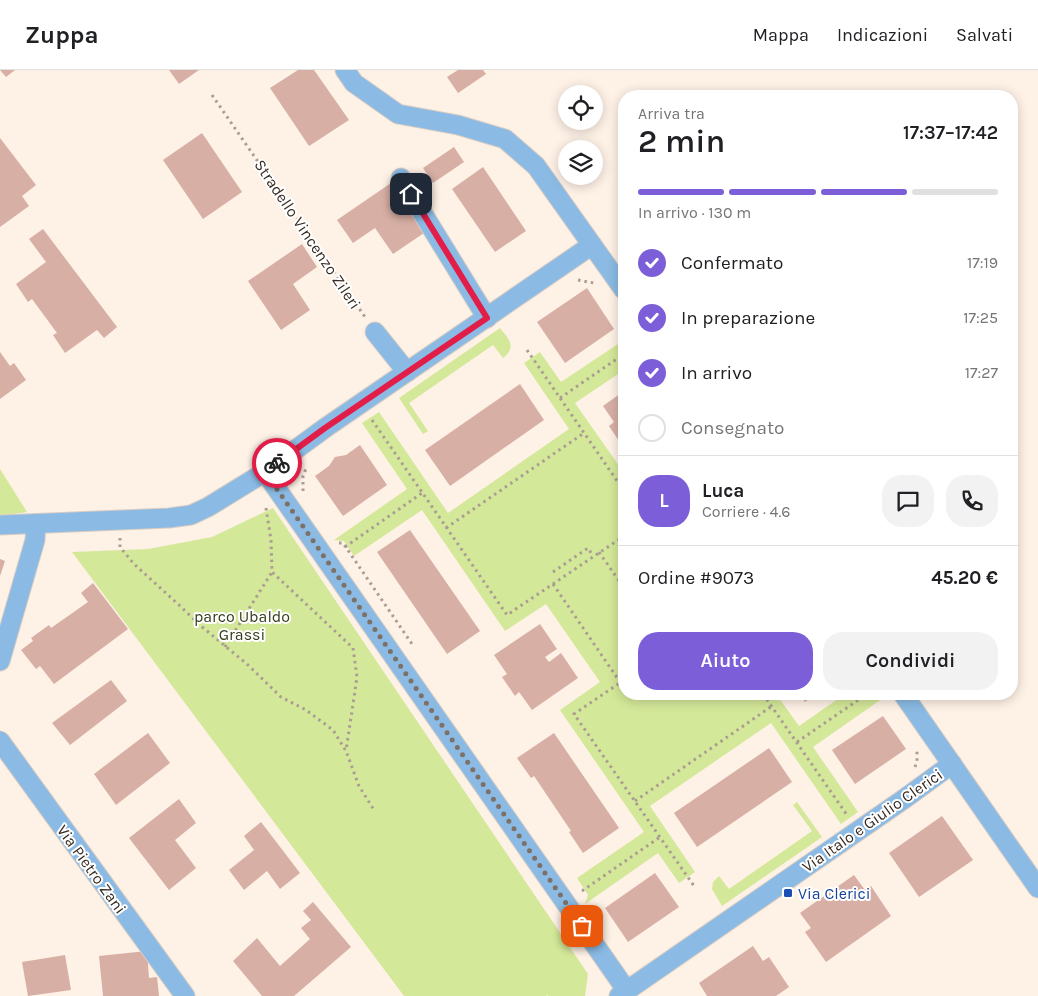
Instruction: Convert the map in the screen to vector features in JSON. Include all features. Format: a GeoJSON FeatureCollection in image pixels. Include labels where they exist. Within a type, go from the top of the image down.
{"type":"FeatureCollection","features":[{"type":"Feature","properties":{"kind":"street"},"geometry":{"type":"LineString","coordinates":[[345,70],[354,83],[398,114],[458,125],[504,139],[536,166],[618,282]]}},
{"type":"Feature","properties":{"kind":"street"},"geometry":{"type":"LineString","coordinates":[[401,178],[487,318]]}},
{"type":"Feature","properties":{"kind":"street"},"geometry":{"type":"LineString","coordinates":[[0,525],[169,518],[191,514],[208,507],[265,472],[325,428],[592,245]]}},
{"type":"Feature","properties":{"kind":"street"},"geometry":{"type":"LineString","coordinates":[[375,332],[406,372]]}},
{"type":"Feature","properties":{"kind":"street"},"geometry":{"type":"LineString","coordinates":[[265,472],[623,993]]}},
{"type":"Feature","properties":{"kind":"street"},"geometry":{"type":"LineString","coordinates":[[0,661],[35,540],[36,524]]}},
{"type":"Feature","properties":{"kind":"street"},"geometry":{"type":"LineString","coordinates":[[908,700],[1038,888]]}},
{"type":"Feature","properties":{"kind":"street","name":"Via Pietro Zani"},"geometry":{"type":"LineString","coordinates":[[0,741],[185,996]]}},
{"type":"Feature","properties":{"kind":"street","name":"Via Italo e Giulio Clerici"},"geometry":{"type":"LineString","coordinates":[[623,993],[904,800],[952,764]]}},
{"type":"Feature","properties":{"kind":"path","name":"Stradello Vincenzo Zileri"},"geometry":{"type":"LineString","coordinates":[[212,95],[375,332]]}},
{"type":"Feature","properties":{"kind":"path"},"geometry":{"type":"LineString","coordinates":[[572,281],[584,280],[601,286]]}},
{"type":"Feature","properties":{"kind":"path"},"geometry":{"type":"LineString","coordinates":[[527,350],[618,482]]}},
{"type":"Feature","properties":{"kind":"path"},"geometry":{"type":"LineString","coordinates":[[560,398],[618,358]]}},
{"type":"Feature","properties":{"kind":"path"},"geometry":{"type":"LineString","coordinates":[[369,415],[507,615],[618,540]]}},
{"type":"Feature","properties":{"kind":"path"},"geometry":{"type":"LineString","coordinates":[[446,528],[584,433]]}},
{"type":"Feature","properties":{"kind":"path"},"geometry":{"type":"LineString","coordinates":[[303,494],[302,476],[309,461]]}},
{"type":"Feature","properties":{"kind":"path"},"geometry":{"type":"LineString","coordinates":[[345,547],[422,493]]}},
{"type":"Feature","properties":{"kind":"path"},"geometry":{"type":"LineString","coordinates":[[225,646],[272,572],[271,540],[264,501]]}},
{"type":"Feature","properties":{"kind":"path"},"geometry":{"type":"LineString","coordinates":[[118,520],[120,548],[134,564],[180,604],[201,626],[248,665],[281,697],[306,710],[333,730],[346,751],[360,786],[374,810]]}},
{"type":"Feature","properties":{"kind":"path"},"geometry":{"type":"LineString","coordinates":[[332,542],[343,543],[412,644],[411,649]]}},
{"type":"Feature","properties":{"kind":"path"},"geometry":{"type":"LineString","coordinates":[[553,572],[588,548],[593,556]]}},
{"type":"Feature","properties":{"kind":"path"},"geometry":{"type":"LineString","coordinates":[[599,552],[618,579]]}},
{"type":"Feature","properties":{"kind":"path"},"geometry":{"type":"LineString","coordinates":[[272,572],[353,648],[357,677],[346,751]]}},
{"type":"Feature","properties":{"kind":"path"},"geometry":{"type":"LineString","coordinates":[[553,584],[618,675]]}},
{"type":"Feature","properties":{"kind":"path"},"geometry":{"type":"LineString","coordinates":[[618,684],[574,714],[694,886]]}},
{"type":"Feature","properties":{"kind":"path"},"geometry":{"type":"LineString","coordinates":[[768,700],[851,820]]}},
{"type":"Feature","properties":{"kind":"path"},"geometry":{"type":"LineString","coordinates":[[797,742],[858,700]]}},
{"type":"Feature","properties":{"kind":"path"},"geometry":{"type":"LineString","coordinates":[[635,801],[772,706]]}},
{"type":"Feature","properties":{"kind":"path"},"geometry":{"type":"LineString","coordinates":[[914,768],[917,761],[917,745]]}},
{"type":"Feature","properties":{"kind":"path"},"geometry":{"type":"LineString","coordinates":[[585,895],[582,890],[660,837]]}},
{"type":"Feature","properties":{"kind":"green space"},"geometry":{"type":"Polygon","coordinates":[[[500,328],[509,339],[511,347],[503,358],[493,345],[409,403],[428,431],[423,434],[399,398],[500,328]]]}},
{"type":"Feature","properties":{"kind":"green space"},"geometry":{"type":"Polygon","coordinates":[[[618,344],[618,374],[575,403],[618,464],[618,700],[780,700],[799,726],[836,700],[880,700],[813,747],[858,812],[841,824],[771,723],[650,806],[695,872],[679,883],[658,853],[585,904],[588,895],[577,878],[644,832],[560,710],[600,682],[546,604],[505,631],[422,510],[354,556],[344,541],[334,540],[407,489],[362,423],[379,412],[448,513],[569,429],[524,363],[540,352],[561,382],[618,344]]]}},
{"type":"Feature","properties":{"kind":"green space"},"geometry":{"type":"Polygon","coordinates":[[[0,469],[27,512],[0,516],[0,469]]]}},
{"type":"Feature","properties":{"kind":"green space","name":"parco Ubaldo Grassi"},"geometry":{"type":"Polygon","coordinates":[[[273,508],[588,974],[585,996],[404,996],[72,552],[148,549],[212,537],[273,508]]]}},
{"type":"Feature","properties":{"kind":"green space"},"geometry":{"type":"Polygon","coordinates":[[[797,802],[822,837],[722,906],[712,889],[713,882],[719,876],[729,889],[812,831],[793,805],[797,802]]]}},
{"type":"Feature","properties":{"kind":"building"},"geometry":{"type":"Polygon","coordinates":[[[0,70],[15,70],[6,77],[0,70]]]}},
{"type":"Feature","properties":{"kind":"building"},"geometry":{"type":"Polygon","coordinates":[[[169,70],[199,70],[179,84],[169,70]]]}},
{"type":"Feature","properties":{"kind":"building"},"geometry":{"type":"Polygon","coordinates":[[[298,70],[314,70],[349,120],[309,146],[270,88],[298,70]]]}},
{"type":"Feature","properties":{"kind":"building"},"geometry":{"type":"Polygon","coordinates":[[[458,70],[483,70],[486,74],[458,93],[447,77],[458,70]]]}},
{"type":"Feature","properties":{"kind":"building"},"geometry":{"type":"Polygon","coordinates":[[[202,133],[242,192],[203,219],[163,160],[202,133]]]}},
{"type":"Feature","properties":{"kind":"building"},"geometry":{"type":"Polygon","coordinates":[[[0,138],[36,185],[22,196],[29,206],[0,227],[0,138]]]}},
{"type":"Feature","properties":{"kind":"building"},"geometry":{"type":"Polygon","coordinates":[[[454,147],[464,162],[433,183],[423,168],[454,147]]]}},
{"type":"Feature","properties":{"kind":"building"},"geometry":{"type":"Polygon","coordinates":[[[483,167],[526,231],[495,252],[452,189],[483,167]]]}},
{"type":"Feature","properties":{"kind":"building"},"geometry":{"type":"Polygon","coordinates":[[[391,183],[424,233],[393,254],[375,228],[353,243],[337,220],[391,183]]]}},
{"type":"Feature","properties":{"kind":"building"},"geometry":{"type":"Polygon","coordinates":[[[43,229],[117,327],[104,338],[97,330],[65,353],[53,335],[57,333],[32,299],[28,302],[16,284],[46,262],[29,239],[43,229]]]}},
{"type":"Feature","properties":{"kind":"building"},"geometry":{"type":"Polygon","coordinates":[[[302,244],[317,267],[293,284],[310,310],[281,330],[248,281],[302,244]]]}},
{"type":"Feature","properties":{"kind":"building"},"geometry":{"type":"Polygon","coordinates":[[[587,288],[614,329],[565,363],[537,322],[587,288]]]}},
{"type":"Feature","properties":{"kind":"building"},"geometry":{"type":"Polygon","coordinates":[[[0,352],[10,366],[14,363],[26,380],[0,399],[0,352]]]}},
{"type":"Feature","properties":{"kind":"building"},"geometry":{"type":"Polygon","coordinates":[[[520,384],[544,420],[450,486],[425,450],[520,384]]]}},
{"type":"Feature","properties":{"kind":"building"},"geometry":{"type":"Polygon","coordinates":[[[618,395],[618,440],[609,426],[614,422],[603,406],[618,395]]]}},
{"type":"Feature","properties":{"kind":"building"},"geometry":{"type":"Polygon","coordinates":[[[360,445],[387,485],[343,516],[315,476],[329,466],[335,457],[346,455],[360,445]]]}},
{"type":"Feature","properties":{"kind":"building"},"geometry":{"type":"Polygon","coordinates":[[[410,530],[480,631],[447,654],[377,552],[410,530]]]}},
{"type":"Feature","properties":{"kind":"building"},"geometry":{"type":"Polygon","coordinates":[[[0,559],[5,561],[0,576],[0,559]]]}},
{"type":"Feature","properties":{"kind":"building"},"geometry":{"type":"Polygon","coordinates":[[[93,583],[128,629],[54,684],[40,666],[36,669],[21,650],[33,641],[31,638],[49,625],[51,628],[88,602],[81,593],[93,583]]]}},
{"type":"Feature","properties":{"kind":"building"},"geometry":{"type":"Polygon","coordinates":[[[540,624],[557,649],[545,657],[549,662],[561,653],[578,678],[532,710],[519,692],[515,696],[502,677],[507,674],[494,655],[540,624]]]}},
{"type":"Feature","properties":{"kind":"building"},"geometry":{"type":"Polygon","coordinates":[[[111,680],[127,701],[70,745],[52,723],[111,680]]]}},
{"type":"Feature","properties":{"kind":"building"},"geometry":{"type":"Polygon","coordinates":[[[883,716],[906,749],[855,784],[832,750],[883,716]]]}},
{"type":"Feature","properties":{"kind":"building"},"geometry":{"type":"Polygon","coordinates":[[[148,733],[170,763],[116,805],[94,774],[148,733]]]}},
{"type":"Feature","properties":{"kind":"building"},"geometry":{"type":"Polygon","coordinates":[[[554,733],[619,828],[583,853],[569,832],[571,831],[534,776],[531,778],[517,758],[554,733]]]}},
{"type":"Feature","properties":{"kind":"building"},"geometry":{"type":"Polygon","coordinates":[[[769,748],[792,782],[697,847],[674,813],[769,748]]]}},
{"type":"Feature","properties":{"kind":"building"},"geometry":{"type":"Polygon","coordinates":[[[179,799],[196,823],[175,840],[196,868],[169,890],[129,838],[179,799]]]}},
{"type":"Feature","properties":{"kind":"building"},"geometry":{"type":"Polygon","coordinates":[[[942,816],[973,860],[919,897],[889,853],[942,816]]]}},
{"type":"Feature","properties":{"kind":"building"},"geometry":{"type":"Polygon","coordinates":[[[261,822],[300,873],[280,889],[267,871],[244,890],[229,870],[254,850],[244,836],[261,822]]]}},
{"type":"Feature","properties":{"kind":"building"},"geometry":{"type":"Polygon","coordinates":[[[655,873],[679,907],[628,942],[605,908],[655,873]]]}},
{"type":"Feature","properties":{"kind":"building"},"geometry":{"type":"Polygon","coordinates":[[[854,875],[865,890],[871,886],[891,916],[826,962],[805,932],[811,928],[800,913],[854,875]]]}},
{"type":"Feature","properties":{"kind":"building"},"geometry":{"type":"Polygon","coordinates":[[[313,902],[351,947],[294,996],[262,996],[233,961],[257,938],[280,966],[310,939],[301,928],[311,920],[303,911],[313,902]]]}},
{"type":"Feature","properties":{"kind":"building"},"geometry":{"type":"Polygon","coordinates":[[[753,946],[763,961],[769,957],[789,987],[776,996],[707,996],[699,983],[753,946]]]}},
{"type":"Feature","properties":{"kind":"building"},"geometry":{"type":"Polygon","coordinates":[[[147,951],[149,978],[157,977],[159,996],[103,996],[99,956],[147,951]]]}},
{"type":"Feature","properties":{"kind":"building"},"geometry":{"type":"Polygon","coordinates":[[[65,955],[71,990],[28,996],[22,962],[65,955]]]}},
{"type":"Feature","properties":{"kind":"way so far"},"geometry":{"type":"LineString","coordinates":[[277,463],[265,472],[582,926]]}},
{"type":"Feature","properties":{"kind":"place","name":"Via Clerici"},"geometry":{"type":"Point","coordinates":[788,893]}},
{"type":"Feature","properties":{"kind":"route"},"geometry":{"type":"LineString","coordinates":[[277,463],[325,428],[487,318],[411,194]]}}]}
